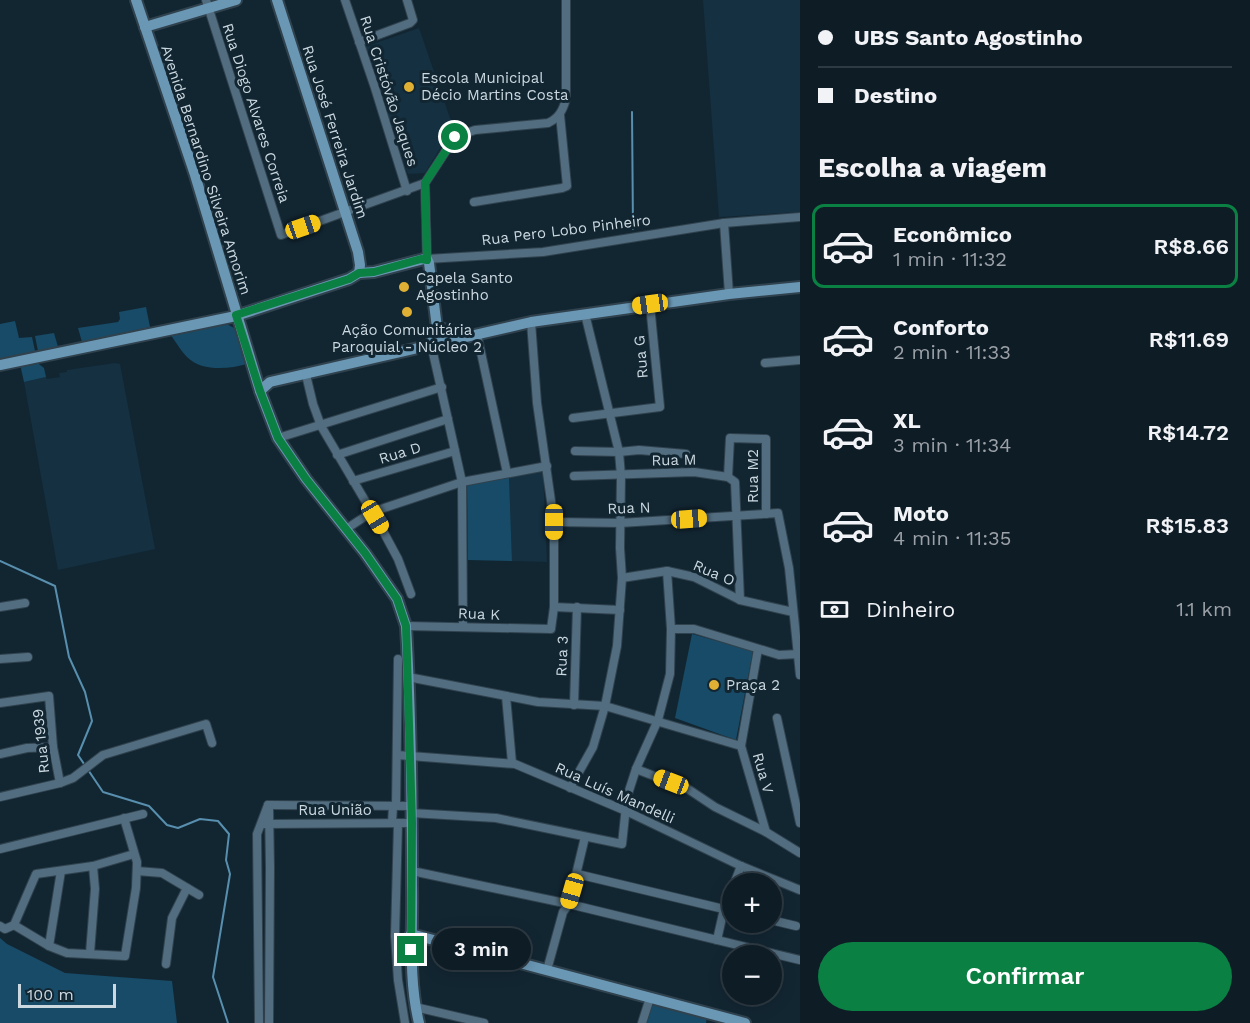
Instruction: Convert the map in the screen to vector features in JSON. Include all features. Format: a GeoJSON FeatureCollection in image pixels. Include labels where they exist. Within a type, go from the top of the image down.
{"type":"FeatureCollection","features":[{"type":"Feature","properties":{"kind":"main road","name":"Avenida Bernardino Silveira Amorim"},"geometry":{"type":"LineString","coordinates":[[136,0],[195,175],[260,391],[278,438],[306,479],[397,599],[406,626],[412,871],[411,967],[419,1023]]}},
{"type":"Feature","properties":{"kind":"main road"},"geometry":{"type":"LineString","coordinates":[[145,27],[207,4],[236,0]]}},
{"type":"Feature","properties":{"kind":"main road","name":"Rua José Ferreira Jardim"},"geometry":{"type":"LineString","coordinates":[[277,0],[346,213],[359,269]]}},
{"type":"Feature","properties":{"kind":"main road","name":"Rua Pero Lobo Pinheiro"},"geometry":{"type":"LineString","coordinates":[[0,365],[236,315],[349,279],[359,269],[374,272],[421,259],[427,260]]}},
{"type":"Feature","properties":{"kind":"main road"},"geometry":{"type":"LineString","coordinates":[[427,260],[436,328],[431,344]]}},
{"type":"Feature","properties":{"kind":"main road"},"geometry":{"type":"LineString","coordinates":[[260,391],[270,382],[531,322],[729,294],[800,288]]}},
{"type":"Feature","properties":{"kind":"main road"},"geometry":{"type":"LineString","coordinates":[[436,328],[477,334]]}},
{"type":"Feature","properties":{"kind":"main road"},"geometry":{"type":"LineString","coordinates":[[255,373],[270,382]]}},
{"type":"Feature","properties":{"kind":"main road"},"geometry":{"type":"LineString","coordinates":[[411,934],[745,1023]]}},
{"type":"Feature","properties":{"kind":"street","name":"Rua Cristóvão Jaques"},"geometry":{"type":"LineString","coordinates":[[345,0],[407,191]]}},
{"type":"Feature","properties":{"kind":"street"},"geometry":{"type":"LineString","coordinates":[[359,42],[413,20],[407,0]]}},
{"type":"Feature","properties":{"kind":"street"},"geometry":{"type":"LineString","coordinates":[[474,202],[567,186],[560,115],[566,99],[566,0]]}},
{"type":"Feature","properties":{"kind":"street","name":"Rua Diogo Alvares Correia"},"geometry":{"type":"LineString","coordinates":[[207,4],[281,235],[346,213]]}},
{"type":"Feature","properties":{"kind":"street"},"geometry":{"type":"LineString","coordinates":[[346,213],[425,183],[455,137],[476,130],[548,123],[560,115]]}},
{"type":"Feature","properties":{"kind":"street"},"geometry":{"type":"LineString","coordinates":[[425,183],[427,260]]}},
{"type":"Feature","properties":{"kind":"street","name":"Rua Pero Lobo Pinheiro"},"geometry":{"type":"LineString","coordinates":[[427,260],[543,252],[724,224],[800,217]]}},
{"type":"Feature","properties":{"kind":"street"},"geometry":{"type":"LineString","coordinates":[[724,224],[729,294]]}},
{"type":"Feature","properties":{"kind":"street","name":"Rua G"},"geometry":{"type":"LineString","coordinates":[[610,413],[660,407],[650,304]]}},
{"type":"Feature","properties":{"kind":"street"},"geometry":{"type":"LineString","coordinates":[[570,788],[593,747],[605,706],[617,646],[622,578],[619,452],[585,314]]}},
{"type":"Feature","properties":{"kind":"street"},"geometry":{"type":"LineString","coordinates":[[531,322],[537,403],[554,522],[554,607],[620,610]]}},
{"type":"Feature","properties":{"kind":"street"},"geometry":{"type":"LineString","coordinates":[[477,334],[507,473]]}},
{"type":"Feature","properties":{"kind":"street"},"geometry":{"type":"LineString","coordinates":[[431,344],[462,482],[463,627]]}},
{"type":"Feature","properties":{"kind":"street"},"geometry":{"type":"LineString","coordinates":[[765,363],[800,360]]}},
{"type":"Feature","properties":{"kind":"street"},"geometry":{"type":"LineString","coordinates":[[306,375],[321,426],[398,559],[411,594]]}},
{"type":"Feature","properties":{"kind":"street"},"geometry":{"type":"LineString","coordinates":[[278,438],[442,387]]}},
{"type":"Feature","properties":{"kind":"street"},"geometry":{"type":"LineString","coordinates":[[573,418],[610,413]]}},
{"type":"Feature","properties":{"kind":"street"},"geometry":{"type":"LineString","coordinates":[[337,455],[448,419]]}},
{"type":"Feature","properties":{"kind":"street","name":"Rua M2"},"geometry":{"type":"LineString","coordinates":[[728,477],[730,438],[766,439],[766,514]]}},
{"type":"Feature","properties":{"kind":"street"},"geometry":{"type":"LineString","coordinates":[[575,451],[639,450],[686,454]]}},
{"type":"Feature","properties":{"kind":"street","name":"Rua D"},"geometry":{"type":"LineString","coordinates":[[353,481],[455,451]]}},
{"type":"Feature","properties":{"kind":"street"},"geometry":{"type":"LineString","coordinates":[[346,529],[372,512],[462,482],[547,466]]}},
{"type":"Feature","properties":{"kind":"street","name":"Rua M"},"geometry":{"type":"LineString","coordinates":[[574,476],[694,472],[728,477]]}},
{"type":"Feature","properties":{"kind":"street"},"geometry":{"type":"LineString","coordinates":[[728,477],[735,482],[740,600]]}},
{"type":"Feature","properties":{"kind":"street","name":"Rua N"},"geometry":{"type":"LineString","coordinates":[[554,522],[620,523],[778,513],[789,568],[793,612]]}},
{"type":"Feature","properties":{"kind":"street"},"geometry":{"type":"LineString","coordinates":[[411,814],[496,818],[622,844],[626,810],[636,769],[658,720],[670,674],[671,629],[667,571]]}},
{"type":"Feature","properties":{"kind":"street","name":"Rua O"},"geometry":{"type":"LineString","coordinates":[[622,578],[667,571],[694,577],[740,600],[793,612]]}},
{"type":"Feature","properties":{"kind":"street"},"geometry":{"type":"LineString","coordinates":[[0,607],[25,603]]}},
{"type":"Feature","properties":{"kind":"street","name":"Rua K"},"geometry":{"type":"LineString","coordinates":[[406,626],[551,629],[554,607]]}},
{"type":"Feature","properties":{"kind":"street","name":"Rua 3"},"geometry":{"type":"LineString","coordinates":[[574,705],[577,607]]}},
{"type":"Feature","properties":{"kind":"street"},"geometry":{"type":"LineString","coordinates":[[793,612],[800,675]]}},
{"type":"Feature","properties":{"kind":"street"},"geometry":{"type":"LineString","coordinates":[[671,629],[694,630],[779,655],[799,654]]}},
{"type":"Feature","properties":{"kind":"street","name":"Rua V"},"geometry":{"type":"LineString","coordinates":[[758,649],[741,746],[766,832]]}},
{"type":"Feature","properties":{"kind":"street"},"geometry":{"type":"LineString","coordinates":[[0,660],[28,657]]}},
{"type":"Feature","properties":{"kind":"street"},"geometry":{"type":"LineString","coordinates":[[398,659],[394,806],[395,936],[398,980],[405,1023]]}},
{"type":"Feature","properties":{"kind":"street"},"geometry":{"type":"LineString","coordinates":[[408,677],[538,702],[605,706],[741,746]]}},
{"type":"Feature","properties":{"kind":"street","name":"Rua 1939"},"geometry":{"type":"LineString","coordinates":[[0,703],[49,696],[53,747],[60,783]]}},
{"type":"Feature","properties":{"kind":"street"},"geometry":{"type":"LineString","coordinates":[[506,696],[512,763]]}},
{"type":"Feature","properties":{"kind":"street"},"geometry":{"type":"LineString","coordinates":[[777,718],[800,824]]}},
{"type":"Feature","properties":{"kind":"street"},"geometry":{"type":"LineString","coordinates":[[0,797],[60,783],[73,778],[103,755],[206,724],[212,743]]}},
{"type":"Feature","properties":{"kind":"street"},"geometry":{"type":"LineString","coordinates":[[0,754],[27,748],[53,747]]}},
{"type":"Feature","properties":{"kind":"street","name":"Rua Luís Mandelli"},"geometry":{"type":"LineString","coordinates":[[397,755],[512,763],[626,810],[741,866],[800,890]]}},
{"type":"Feature","properties":{"kind":"street"},"geometry":{"type":"LineString","coordinates":[[636,769],[688,789],[715,807],[766,832],[800,853]]}},
{"type":"Feature","properties":{"kind":"street"},"geometry":{"type":"LineString","coordinates":[[268,805],[268,1023]]}},
{"type":"Feature","properties":{"kind":"street"},"geometry":{"type":"LineString","coordinates":[[259,1023],[257,834],[268,805]]}},
{"type":"Feature","properties":{"kind":"street","name":"Rua União"},"geometry":{"type":"LineString","coordinates":[[268,805],[394,806],[411,814]]}},
{"type":"Feature","properties":{"kind":"street"},"geometry":{"type":"LineString","coordinates":[[0,849],[143,814]]}},
{"type":"Feature","properties":{"kind":"street","name":"Rua União"},"geometry":{"type":"LineString","coordinates":[[259,824],[395,823],[411,814]]}},
{"type":"Feature","properties":{"kind":"street"},"geometry":{"type":"LineString","coordinates":[[0,926],[11,927],[67,953],[125,956],[137,871],[124,818]]}},
{"type":"Feature","properties":{"kind":"street"},"geometry":{"type":"LineString","coordinates":[[547,970],[563,912],[569,904],[585,837]]}},
{"type":"Feature","properties":{"kind":"street"},"geometry":{"type":"LineString","coordinates":[[11,927],[36,874],[93,866],[134,854]]}},
{"type":"Feature","properties":{"kind":"street"},"geometry":{"type":"LineString","coordinates":[[90,953],[95,889],[93,866]]}},
{"type":"Feature","properties":{"kind":"street"},"geometry":{"type":"LineString","coordinates":[[738,873],[741,866]]}},
{"type":"Feature","properties":{"kind":"street"},"geometry":{"type":"LineString","coordinates":[[49,946],[61,871]]}},
{"type":"Feature","properties":{"kind":"street"},"geometry":{"type":"LineString","coordinates":[[137,871],[162,873],[199,895]]}},
{"type":"Feature","properties":{"kind":"street"},"geometry":{"type":"LineString","coordinates":[[412,871],[569,904],[800,960]]}},
{"type":"Feature","properties":{"kind":"street"},"geometry":{"type":"LineString","coordinates":[[577,874],[722,909]]}},
{"type":"Feature","properties":{"kind":"street"},"geometry":{"type":"LineString","coordinates":[[166,964],[172,918],[187,888]]}},
{"type":"Feature","properties":{"kind":"street"},"geometry":{"type":"LineString","coordinates":[[782,923],[796,926]]}},
{"type":"Feature","properties":{"kind":"street"},"geometry":{"type":"LineString","coordinates":[[717,940],[722,926]]}},
{"type":"Feature","properties":{"kind":"street"},"geometry":{"type":"LineString","coordinates":[[395,936],[411,934]]}},
{"type":"Feature","properties":{"kind":"street"},"geometry":{"type":"LineString","coordinates":[[642,1023],[650,998]]}},
{"type":"Feature","properties":{"kind":"street"},"geometry":{"type":"LineString","coordinates":[[415,1007],[484,1023]]}},
{"type":"Feature","properties":{"kind":"shaded area"},"geometry":{"type":"Polygon","coordinates":[[[703,0],[800,0],[800,212],[719,217],[703,0]]]}},
{"type":"Feature","properties":{"kind":"shaded area","name":"Escola Municipal Décio Martins Costa"},"geometry":{"type":"Polygon","coordinates":[[[419,28],[453,127],[425,173],[408,174],[364,47],[419,28]]]}},
{"type":"Feature","properties":{"kind":"shaded area"},"geometry":{"type":"Polygon","coordinates":[[[146,307],[150,327],[82,342],[78,328],[118,322],[119,312],[146,307]]]}},
{"type":"Feature","properties":{"kind":"shaded area"},"geometry":{"type":"Polygon","coordinates":[[[15,321],[19,338],[32,337],[35,351],[0,360],[0,324],[15,321]]]}},
{"type":"Feature","properties":{"kind":"shaded area"},"geometry":{"type":"Polygon","coordinates":[[[225,323],[234,328],[247,364],[224,368],[200,365],[187,357],[170,334],[225,323]]]}},
{"type":"Feature","properties":{"kind":"shaded area"},"geometry":{"type":"Polygon","coordinates":[[[54,333],[58,347],[38,351],[35,336],[54,333]]]}},
{"type":"Feature","properties":{"kind":"shaded area"},"geometry":{"type":"Polygon","coordinates":[[[35,361],[44,368],[46,377],[24,382],[20,364],[35,361]]]}},
{"type":"Feature","properties":{"kind":"shaded area"},"geometry":{"type":"Polygon","coordinates":[[[120,364],[155,549],[58,570],[24,382],[46,377],[47,379],[60,377],[59,373],[67,372],[67,370],[120,364]]]}},
{"type":"Feature","properties":{"kind":"shaded area"},"geometry":{"type":"Polygon","coordinates":[[[543,470],[547,562],[512,561],[509,477],[543,470]]]}},
{"type":"Feature","properties":{"kind":"shaded area"},"geometry":{"type":"Polygon","coordinates":[[[509,477],[512,561],[468,560],[467,485],[509,477]]]}},
{"type":"Feature","properties":{"kind":"shaded area","name":"Praça 2"},"geometry":{"type":"Polygon","coordinates":[[[692,634],[753,651],[736,740],[675,718],[692,634]]]}},
{"type":"Feature","properties":{"kind":"shaded area"},"geometry":{"type":"Polygon","coordinates":[[[0,938],[7,944],[65,973],[172,981],[177,1023],[0,1023],[0,938]]]}},
{"type":"Feature","properties":{"kind":"shaded area"},"geometry":{"type":"Polygon","coordinates":[[[652,1002],[707,1017],[706,1023],[646,1023],[652,1002]]]}},
{"type":"Feature","properties":{"kind":"waterway"},"geometry":{"type":"LineString","coordinates":[[632,112],[633,229]]}},
{"type":"Feature","properties":{"kind":"waterway"},"geometry":{"type":"LineString","coordinates":[[0,561],[55,586],[69,657],[85,692],[92,721],[78,755],[103,792],[149,806],[167,825],[178,828],[200,819],[218,821],[229,834],[226,860],[230,874],[213,977],[228,1023]]}},
{"type":"Feature","properties":{"kind":"place","name":"Escola Municipal Décio Martins Costa"},"geometry":{"type":"Point","coordinates":[409,87]}},
{"type":"Feature","properties":{"kind":"place","name":"Capela Santo Agostinho"},"geometry":{"type":"Point","coordinates":[404,287]}},
{"type":"Feature","properties":{"kind":"place","name":"Ação Comunitária Paroquial - Núcleo 2"},"geometry":{"type":"Point","coordinates":[407,312]}},
{"type":"Feature","properties":{"kind":"place","name":"Praça 2"},"geometry":{"type":"Point","coordinates":[714,685]}},
{"type":"Feature","properties":{"kind":"route"},"geometry":{"type":"LineString","coordinates":[[411,950],[412,823],[406,626],[397,599],[365,553],[306,479],[278,438],[260,391],[236,315],[349,279],[359,273],[374,272],[421,259],[427,260],[425,183],[455,137]]}}]}
